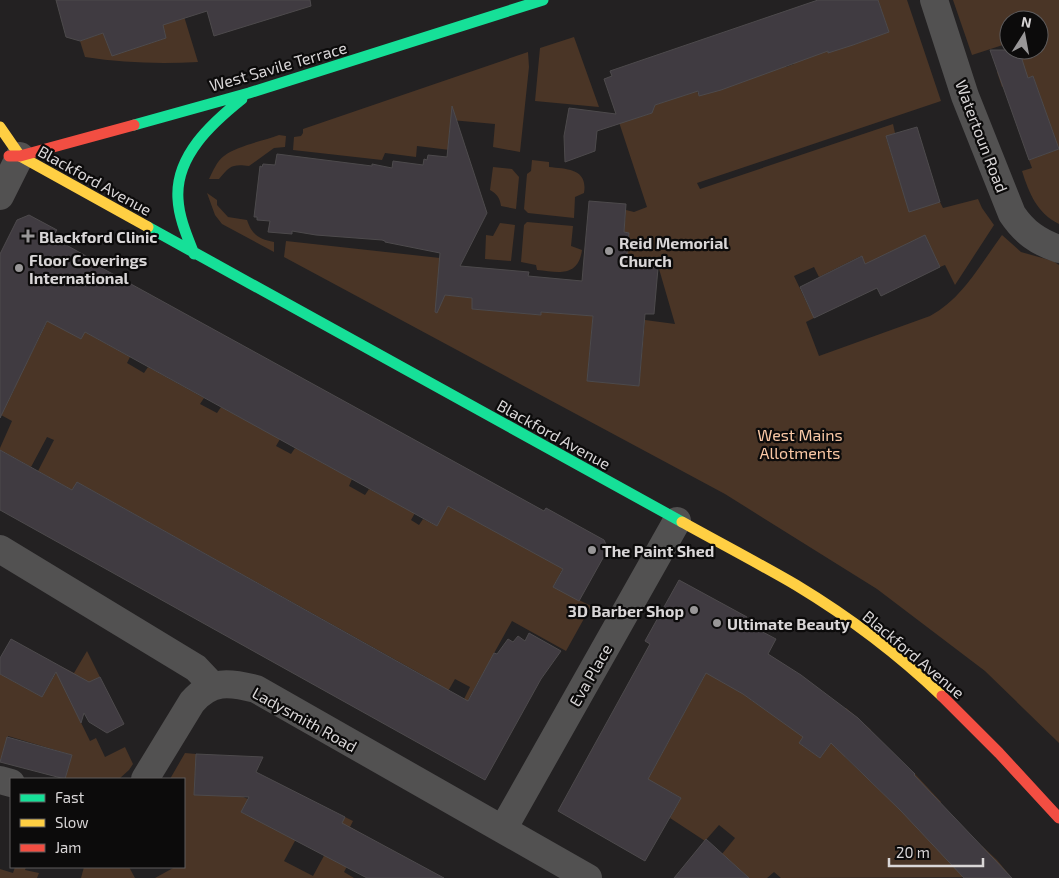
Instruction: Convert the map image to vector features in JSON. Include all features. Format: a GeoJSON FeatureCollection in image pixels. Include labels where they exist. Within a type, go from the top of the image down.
{"type":"FeatureCollection","features":[{"type":"Feature","properties":{"kind":"street","name":"West Savile Terrace"},"geometry":{"type":"LineString","coordinates":[[10,156],[249,93],[543,0]]}},
{"type":"Feature","properties":{"kind":"street","name":"Watertoun Road"},"geometry":{"type":"LineString","coordinates":[[934,0],[965,96],[1012,214],[1019,225],[1033,237],[1059,249]]}},
{"type":"Feature","properties":{"kind":"street"},"geometry":{"type":"LineString","coordinates":[[194,254],[180,210],[178,191],[183,171],[194,146],[203,134],[215,120],[249,93]]}},
{"type":"Feature","properties":{"kind":"street","name":"Blackford Avenue"},"geometry":{"type":"LineString","coordinates":[[0,127],[10,156],[194,254],[795,585],[837,611],[878,641],[933,688],[1017,772],[1059,818]]}},
{"type":"Feature","properties":{"kind":"street"},"geometry":{"type":"LineString","coordinates":[[0,196],[10,156]]}},
{"type":"Feature","properties":{"kind":"street","name":"Eva Place"},"geometry":{"type":"LineString","coordinates":[[503,829],[677,521]]}},
{"type":"Feature","properties":{"kind":"street"},"geometry":{"type":"LineString","coordinates":[[0,549],[196,668],[213,686],[200,693],[192,702],[146,778]]}},
{"type":"Feature","properties":{"kind":"street","name":"Ladysmith Road"},"geometry":{"type":"LineString","coordinates":[[213,686],[228,684],[256,690],[588,878]]}},
{"type":"Feature","properties":{"kind":"green space"},"geometry":{"type":"Polygon","coordinates":[[[156,0],[179,0],[198,62],[113,61],[85,57],[80,41],[109,31],[113,39],[107,42],[112,55],[166,38],[156,0]]]}},
{"type":"Feature","properties":{"kind":"green space","name":"West Mains Allotments"},"geometry":{"type":"Polygon","coordinates":[[[878,0],[907,0],[941,101],[697,183],[700,189],[893,124],[895,133],[886,137],[909,211],[940,202],[943,208],[978,199],[994,225],[955,285],[945,265],[940,267],[925,236],[866,265],[861,256],[819,277],[814,267],[794,276],[814,318],[806,322],[819,356],[930,316],[941,309],[961,291],[1002,235],[1021,252],[1053,261],[1059,265],[1059,743],[985,671],[877,589],[725,494],[284,257],[286,241],[440,258],[437,294],[472,298],[472,309],[541,315],[541,312],[593,315],[587,381],[639,386],[645,320],[675,324],[655,255],[658,268],[626,265],[629,233],[624,232],[626,210],[634,212],[647,207],[611,98],[627,121],[652,113],[655,105],[697,91],[699,96],[784,62],[786,67],[794,64],[793,59],[827,48],[828,52],[843,42],[853,45],[889,32],[878,0]]]}},
{"type":"Feature","properties":{"kind":"green space"},"geometry":{"type":"Polygon","coordinates":[[[953,0],[1059,0],[1059,149],[1033,76],[1002,87],[997,72],[1023,64],[1022,60],[1049,60],[1049,10],[999,10],[999,46],[972,55],[953,0]]]}},
{"type":"Feature","properties":{"kind":"green space"},"geometry":{"type":"Polygon","coordinates":[[[574,37],[599,107],[535,101],[540,48],[574,37]]]}},
{"type":"Feature","properties":{"kind":"green space"},"geometry":{"type":"Polygon","coordinates":[[[528,52],[529,67],[520,152],[493,147],[495,124],[451,120],[448,145],[450,150],[417,146],[416,157],[385,153],[382,160],[293,150],[294,137],[301,136],[303,129],[528,52]]]}},
{"type":"Feature","properties":{"kind":"green space"},"geometry":{"type":"Polygon","coordinates":[[[279,135],[286,136],[285,147],[274,148],[249,166],[239,165],[232,167],[219,179],[209,179],[215,166],[229,152],[279,135]]]}},
{"type":"Feature","properties":{"kind":"green space"},"geometry":{"type":"Polygon","coordinates":[[[1059,149],[1059,224],[1039,208],[1022,171],[1032,168],[1029,160],[1059,149]]]}},
{"type":"Feature","properties":{"kind":"green space"},"geometry":{"type":"Polygon","coordinates":[[[532,160],[549,162],[549,167],[575,172],[583,179],[584,193],[575,197],[574,218],[528,213],[524,209],[527,174],[531,171],[532,160]]]}},
{"type":"Feature","properties":{"kind":"green space"},"geometry":{"type":"Polygon","coordinates":[[[493,167],[512,169],[519,177],[516,209],[501,206],[498,196],[490,190],[493,167]]]}},
{"type":"Feature","properties":{"kind":"green space"},"geometry":{"type":"Polygon","coordinates":[[[207,193],[217,200],[217,205],[228,217],[247,220],[254,233],[274,242],[274,252],[222,224],[215,215],[207,193]]]}},
{"type":"Feature","properties":{"kind":"green space"},"geometry":{"type":"Polygon","coordinates":[[[527,222],[573,226],[571,246],[582,250],[576,265],[566,271],[552,272],[537,270],[536,265],[521,262],[524,225],[527,222]]]}},
{"type":"Feature","properties":{"kind":"green space"},"geometry":{"type":"Polygon","coordinates":[[[500,223],[515,225],[511,261],[485,259],[486,235],[493,236],[500,223]]]}},
{"type":"Feature","properties":{"kind":"green space"},"geometry":{"type":"Polygon","coordinates":[[[52,312],[72,334],[81,339],[85,332],[130,357],[127,363],[144,373],[148,367],[204,398],[200,404],[217,413],[221,407],[280,439],[276,446],[291,454],[295,448],[352,479],[349,486],[365,495],[369,489],[415,513],[411,520],[419,525],[423,519],[437,526],[448,506],[563,568],[553,587],[591,606],[566,651],[512,621],[468,700],[477,706],[459,709],[470,687],[455,679],[443,700],[428,678],[77,482],[72,490],[38,471],[54,440],[47,437],[31,467],[2,451],[0,453],[0,448],[12,421],[1,415],[15,388],[3,382],[28,360],[52,312]]]}},
{"type":"Feature","properties":{"kind":"green space"},"geometry":{"type":"Polygon","coordinates":[[[87,651],[100,677],[67,694],[90,741],[96,738],[105,757],[125,747],[133,764],[129,770],[120,778],[65,778],[72,755],[8,736],[0,762],[0,674],[42,697],[60,666],[74,673],[87,651]]]}},
{"type":"Feature","properties":{"kind":"green space"},"geometry":{"type":"Polygon","coordinates":[[[768,654],[796,672],[751,700],[773,715],[780,706],[810,728],[799,743],[820,758],[837,735],[830,730],[846,708],[871,730],[845,757],[890,800],[915,774],[941,802],[916,826],[957,870],[982,846],[1011,877],[781,878],[774,872],[767,878],[749,878],[722,854],[735,838],[719,825],[705,841],[670,818],[681,798],[629,774],[648,779],[705,675],[701,672],[768,654]]]}},
{"type":"Feature","properties":{"kind":"green space"},"geometry":{"type":"Polygon","coordinates":[[[185,753],[196,754],[194,795],[241,796],[248,799],[241,812],[296,839],[284,861],[313,876],[345,817],[353,821],[350,827],[364,835],[344,872],[354,878],[155,878],[173,868],[185,868],[185,778],[171,778],[185,753]]]}},
{"type":"Feature","properties":{"kind":"green space"},"geometry":{"type":"Polygon","coordinates":[[[15,868],[26,868],[25,870],[39,873],[37,878],[0,878],[0,869],[13,873],[15,868]]]}},
{"type":"Feature","properties":{"kind":"green space"},"geometry":{"type":"Polygon","coordinates":[[[84,868],[130,868],[135,878],[81,878],[84,868]]]}},
{"type":"Feature","properties":{"kind":"building"},"geometry":{"type":"Polygon","coordinates":[[[56,0],[310,0],[311,6],[214,36],[207,11],[163,25],[166,38],[112,56],[103,33],[80,41],[66,37],[56,0]]]}},
{"type":"Feature","properties":{"kind":"building"},"geometry":{"type":"Polygon","coordinates":[[[818,0],[878,0],[889,32],[828,53],[828,51],[721,90],[699,96],[698,91],[655,105],[652,113],[597,131],[595,151],[565,162],[564,136],[569,108],[616,114],[604,79],[612,76],[610,71],[818,0]]]}},
{"type":"Feature","properties":{"kind":"building"},"geometry":{"type":"Polygon","coordinates":[[[990,50],[999,50],[999,60],[1022,60],[1028,78],[1033,76],[1059,149],[1029,160],[990,50]]]}},
{"type":"Feature","properties":{"kind":"building","name":"Reid Memorial Church"},"geometry":{"type":"Polygon","coordinates":[[[452,106],[487,213],[460,266],[529,272],[528,276],[582,281],[589,201],[626,204],[624,232],[629,233],[626,265],[658,268],[654,314],[645,314],[639,386],[587,381],[593,316],[541,312],[541,315],[472,309],[472,298],[445,295],[437,313],[435,312],[440,253],[382,240],[316,235],[292,231],[292,234],[268,232],[270,221],[257,220],[257,217],[254,217],[260,166],[262,167],[263,164],[275,165],[277,154],[372,166],[372,164],[392,168],[393,161],[423,165],[424,159],[427,160],[428,155],[447,157],[452,106]]]}},
{"type":"Feature","properties":{"kind":"building"},"geometry":{"type":"Polygon","coordinates":[[[917,127],[940,202],[909,212],[886,136],[917,127]]]}},
{"type":"Feature","properties":{"kind":"building"},"geometry":{"type":"Polygon","coordinates":[[[29,215],[57,230],[52,237],[102,265],[100,267],[544,511],[546,508],[604,540],[608,549],[579,601],[553,587],[563,569],[448,506],[437,526],[85,332],[81,339],[47,321],[0,418],[0,254],[17,220],[29,215]]]}},
{"type":"Feature","properties":{"kind":"building"},"geometry":{"type":"Polygon","coordinates":[[[925,235],[940,267],[881,296],[877,288],[814,318],[800,287],[862,256],[865,264],[925,235]]]}},
{"type":"Feature","properties":{"kind":"building"},"geometry":{"type":"Polygon","coordinates":[[[0,450],[72,490],[77,482],[468,701],[494,653],[497,654],[508,639],[513,642],[518,636],[525,641],[529,633],[561,651],[541,679],[485,780],[0,510],[0,450]]]}},
{"type":"Feature","properties":{"kind":"building"},"geometry":{"type":"Polygon","coordinates":[[[679,580],[747,617],[744,622],[776,639],[768,654],[801,675],[858,718],[915,774],[1012,878],[964,878],[901,811],[831,743],[820,758],[799,743],[803,737],[743,694],[706,673],[648,779],[681,798],[645,861],[558,811],[650,644],[645,641],[679,580]]]}},
{"type":"Feature","properties":{"kind":"building"},"geometry":{"type":"Polygon","coordinates":[[[11,639],[89,682],[100,677],[124,724],[107,733],[89,722],[84,713],[81,723],[56,672],[42,697],[0,674],[0,658],[11,639]]]}},
{"type":"Feature","properties":{"kind":"building"},"geometry":{"type":"Polygon","coordinates":[[[7,737],[72,755],[65,778],[0,762],[7,737]]]}},
{"type":"Feature","properties":{"kind":"building"},"geometry":{"type":"Polygon","coordinates":[[[196,754],[263,757],[256,772],[345,817],[342,823],[444,878],[367,878],[241,812],[249,797],[194,795],[196,754]]]}},
{"type":"Feature","properties":{"kind":"building"},"geometry":{"type":"Polygon","coordinates":[[[706,839],[749,878],[674,878],[706,839]]]}},
{"type":"Feature","properties":{"kind":"traffic: fast"},"geometry":{"type":"LineString","coordinates":[[134,125],[249,93],[543,0]]}},
{"type":"Feature","properties":{"kind":"traffic: fast"},"geometry":{"type":"LineString","coordinates":[[194,254],[184,227],[178,199],[179,183],[183,169],[189,155],[208,130],[242,99]]}},
{"type":"Feature","properties":{"kind":"traffic: fast"},"geometry":{"type":"LineString","coordinates":[[148,227],[682,522]]}},
{"type":"Feature","properties":{"kind":"traffic: slow"},"geometry":{"type":"LineString","coordinates":[[0,127],[20,156],[148,227]]}},
{"type":"Feature","properties":{"kind":"traffic: slow"},"geometry":{"type":"LineString","coordinates":[[682,522],[796,585],[835,610],[890,651],[942,696]]}},
{"type":"Feature","properties":{"kind":"traffic: jam"},"geometry":{"type":"LineString","coordinates":[[9,156],[20,156],[134,125]]}},
{"type":"Feature","properties":{"kind":"traffic: jam"},"geometry":{"type":"LineString","coordinates":[[942,696],[999,753],[1059,818]]}},
{"type":"Feature","properties":{"kind":"place","name":"Blackford Clinic"},"geometry":{"type":"Point","coordinates":[28,236]}},
{"type":"Feature","properties":{"kind":"place","name":"Reid Memorial Church"},"geometry":{"type":"Point","coordinates":[609,251]}},
{"type":"Feature","properties":{"kind":"place","name":"Floor Coverings International"},"geometry":{"type":"Point","coordinates":[19,268]}},
{"type":"Feature","properties":{"kind":"place","name":"The Paint Shed"},"geometry":{"type":"Point","coordinates":[592,550]}},
{"type":"Feature","properties":{"kind":"place","name":"3D Barber Shop"},"geometry":{"type":"Point","coordinates":[694,610]}},
{"type":"Feature","properties":{"kind":"place","name":"Ultimate Beauty"},"geometry":{"type":"Point","coordinates":[717,623]}}]}
